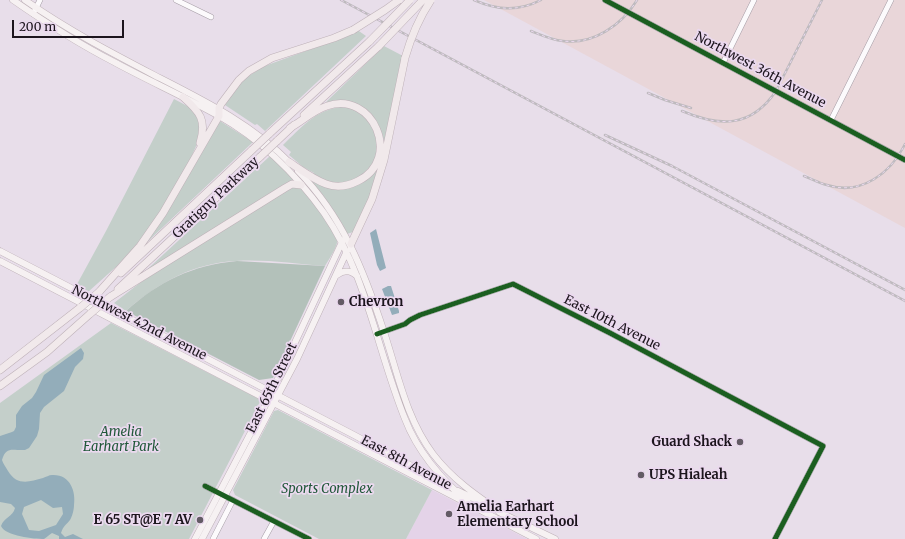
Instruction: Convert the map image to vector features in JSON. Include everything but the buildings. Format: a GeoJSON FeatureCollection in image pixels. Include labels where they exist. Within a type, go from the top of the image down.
{"type":"FeatureCollection","features":[{"type":"Feature","properties":{"kind":"highway"},"geometry":{"type":"LineString","coordinates":[[99,292],[140,246],[163,213],[197,155],[219,112],[239,80],[249,70],[272,58],[334,38],[353,30],[399,0]]}},
{"type":"Feature","properties":{"kind":"highway","name":"Gratigny Parkway"},"geometry":{"type":"LineString","coordinates":[[0,370],[81,307],[124,270],[370,41],[410,0]]}},
{"type":"Feature","properties":{"kind":"highway","name":"Gratigny Parkway"},"geometry":{"type":"LineString","coordinates":[[0,386],[47,352],[110,297],[379,46],[423,0]]}},
{"type":"Feature","properties":{"kind":"highway"},"geometry":{"type":"LineString","coordinates":[[351,244],[372,200],[384,160],[405,58],[413,33],[432,0]]}},
{"type":"Feature","properties":{"kind":"highway"},"geometry":{"type":"LineString","coordinates":[[183,97],[198,112],[202,120],[202,135],[197,155]]}},
{"type":"Feature","properties":{"kind":"highway"},"geometry":{"type":"LineString","coordinates":[[289,162],[314,178],[327,184],[336,186],[351,185],[362,180],[377,164],[381,144],[379,133],[372,121],[360,109],[350,105],[338,104],[327,106],[290,128]]}},
{"type":"Feature","properties":{"kind":"highway"},"geometry":{"type":"LineString","coordinates":[[110,297],[285,188],[292,184],[301,185]]}},
{"type":"Feature","properties":{"kind":"main road"},"geometry":{"type":"LineString","coordinates":[[14,0],[219,112],[258,135],[307,180],[351,244],[367,283],[408,408],[423,439],[445,468],[460,483],[502,513]]}},
{"type":"Feature","properties":{"kind":"main road"},"geometry":{"type":"LineString","coordinates":[[25,0],[34,11],[102,55],[183,97],[219,112],[289,170],[324,213],[342,242],[358,277],[405,420],[412,434],[428,459],[454,489],[472,506]]}},
{"type":"Feature","properties":{"kind":"main road","name":"East 65th Street"},"geometry":{"type":"LineString","coordinates":[[202,539],[221,495],[268,400],[345,235]]}},
{"type":"Feature","properties":{"kind":"main road","name":"East 65th Street"},"geometry":{"type":"LineString","coordinates":[[195,539],[274,403],[351,244]]}},
{"type":"Feature","properties":{"kind":"main road","name":"Northwest 42nd Avenue"},"geometry":{"type":"LineString","coordinates":[[0,251],[278,395]]}},
{"type":"Feature","properties":{"kind":"main road","name":"Northwest 42nd Avenue"},"geometry":{"type":"LineString","coordinates":[[0,261],[268,400]]}},
{"type":"Feature","properties":{"kind":"main road"},"geometry":{"type":"LineString","coordinates":[[27,275],[32,267]]}},
{"type":"Feature","properties":{"kind":"main road"},"geometry":{"type":"LineString","coordinates":[[337,275],[346,271],[352,272],[358,277]]}},
{"type":"Feature","properties":{"kind":"main road","name":"East 8th Avenue"},"geometry":{"type":"LineString","coordinates":[[278,395],[454,489],[555,539]]}},
{"type":"Feature","properties":{"kind":"main road","name":"East 8th Avenue"},"geometry":{"type":"LineString","coordinates":[[268,400],[536,539]]}},
{"type":"Feature","properties":{"kind":"main road"},"geometry":{"type":"LineString","coordinates":[[350,442],[354,435]]}},
{"type":"Feature","properties":{"kind":"main road"},"geometry":{"type":"LineString","coordinates":[[520,531],[524,524]]}},
{"type":"Feature","properties":{"kind":"street"},"geometry":{"type":"LineString","coordinates":[[34,11],[40,0]]}},
{"type":"Feature","properties":{"kind":"street"},"geometry":{"type":"LineString","coordinates":[[176,0],[212,17]]}},
{"type":"Feature","properties":{"kind":"street","name":"Northwest 36th Avenue"},"geometry":{"type":"LineString","coordinates":[[605,0],[905,160]]}},
{"type":"Feature","properties":{"kind":"street"},"geometry":{"type":"LineString","coordinates":[[617,6],[620,0]]}},
{"type":"Feature","properties":{"kind":"street"},"geometry":{"type":"LineString","coordinates":[[723,63],[754,0]]}},
{"type":"Feature","properties":{"kind":"street"},"geometry":{"type":"LineString","coordinates":[[831,120],[891,0]]}},
{"type":"Feature","properties":{"kind":"street","name":"East 10th Avenue"},"geometry":{"type":"LineString","coordinates":[[377,334],[405,324],[420,315],[513,284],[614,335],[823,446],[775,539]]}},
{"type":"Feature","properties":{"kind":"street"},"geometry":{"type":"LineString","coordinates":[[205,486],[309,539]]}},
{"type":"Feature","properties":{"kind":"street"},"geometry":{"type":"LineString","coordinates":[[213,539],[233,500]]}},
{"type":"Feature","properties":{"kind":"street"},"geometry":{"type":"LineString","coordinates":[[264,539],[274,521]]}},
{"type":"Feature","properties":{"kind":"shaded area"},"geometry":{"type":"Polygon","coordinates":[[[484,0],[905,0],[905,228],[484,0]]]}},
{"type":"Feature","properties":{"kind":"shaded area"},"geometry":{"type":"Polygon","coordinates":[[[237,261],[325,266],[273,378],[259,380],[126,311],[151,291],[177,276],[206,266],[237,261]]]}},
{"type":"Feature","properties":{"kind":"shaded area","name":"Amelia Earhart Elementary School"},"geometry":{"type":"Polygon","coordinates":[[[432,490],[527,539],[406,539],[432,490]]]}},
{"type":"Feature","properties":{"kind":"green space"},"geometry":{"type":"Polygon","coordinates":[[[356,29],[366,36],[265,131],[257,124],[255,125],[225,105],[240,82],[262,67],[314,48],[356,29]]]}},
{"type":"Feature","properties":{"kind":"green space"},"geometry":{"type":"Polygon","coordinates":[[[384,46],[403,56],[385,146],[381,130],[373,116],[361,106],[344,101],[326,102],[384,46]]]}},
{"type":"Feature","properties":{"kind":"green space"},"geometry":{"type":"Polygon","coordinates":[[[174,99],[191,108],[199,120],[200,137],[187,167],[160,212],[140,241],[117,266],[88,292],[76,286],[174,99]]]}},
{"type":"Feature","properties":{"kind":"green space"},"geometry":{"type":"Polygon","coordinates":[[[341,107],[359,112],[366,118],[375,133],[377,152],[375,162],[361,176],[351,181],[335,183],[325,181],[314,176],[314,173],[303,167],[289,155],[291,152],[283,145],[302,126],[316,116],[341,107]]]}},
{"type":"Feature","properties":{"kind":"green space"},"geometry":{"type":"Polygon","coordinates":[[[220,121],[253,142],[144,245],[220,121]]]}},
{"type":"Feature","properties":{"kind":"green space"},"geometry":{"type":"Polygon","coordinates":[[[270,156],[295,181],[139,277],[270,156]]]}},
{"type":"Feature","properties":{"kind":"green space"},"geometry":{"type":"Polygon","coordinates":[[[378,166],[380,166],[373,190],[353,232],[347,234],[306,176],[312,179],[352,186],[365,181],[378,166]]]}},
{"type":"Feature","properties":{"kind":"green space"},"geometry":{"type":"Polygon","coordinates":[[[297,186],[303,189],[336,236],[336,246],[325,266],[258,261],[220,263],[191,270],[163,283],[126,311],[114,303],[141,282],[287,189],[297,186]]]}},
{"type":"Feature","properties":{"kind":"green space","name":"Amelia Earhart Park"},"geometry":{"type":"Polygon","coordinates":[[[111,323],[261,400],[189,539],[0,539],[0,403],[111,323]]]}},
{"type":"Feature","properties":{"kind":"green space","name":"Sports Complex"},"geometry":{"type":"Polygon","coordinates":[[[278,410],[432,490],[406,539],[319,539],[235,495],[233,490],[274,411],[278,410]]]}},
{"type":"Feature","properties":{"kind":"water"},"geometry":{"type":"Polygon","coordinates":[[[376,229],[386,268],[380,271],[377,265],[370,233],[376,229]]]}},
{"type":"Feature","properties":{"kind":"water"},"geometry":{"type":"Polygon","coordinates":[[[391,286],[399,311],[399,313],[392,315],[382,289],[391,286]]]}},
{"type":"Feature","properties":{"kind":"water"},"geometry":{"type":"Polygon","coordinates":[[[81,348],[84,353],[83,359],[75,367],[64,391],[44,407],[40,413],[37,436],[29,448],[25,450],[8,451],[2,460],[12,476],[19,481],[33,481],[50,475],[58,475],[67,480],[73,489],[74,507],[71,519],[61,533],[65,537],[73,534],[83,539],[59,539],[59,536],[52,533],[44,539],[27,538],[14,535],[1,526],[15,508],[11,504],[0,502],[0,436],[14,431],[16,427],[16,415],[22,406],[32,398],[44,375],[81,348]],[[41,500],[24,507],[22,514],[29,530],[39,531],[56,525],[63,514],[62,507],[53,508],[41,500]]]}},
{"type":"Feature","properties":{"kind":"railway"},"geometry":{"type":"LineString","coordinates":[[341,0],[905,301]]}},
{"type":"Feature","properties":{"kind":"railway"},"geometry":{"type":"LineString","coordinates":[[474,0],[499,8],[516,8],[541,0]]}},
{"type":"Feature","properties":{"kind":"railway"},"geometry":{"type":"LineString","coordinates":[[531,31],[559,40],[585,40],[596,36],[615,25],[631,9],[637,0]]}},
{"type":"Feature","properties":{"kind":"railway"},"geometry":{"type":"LineString","coordinates":[[682,111],[709,120],[722,121],[734,121],[745,118],[756,112],[776,91],[822,0]]}},
{"type":"Feature","properties":{"kind":"railway"},"geometry":{"type":"LineString","coordinates":[[648,93],[691,108]]}},
{"type":"Feature","properties":{"kind":"railway"},"geometry":{"type":"LineString","coordinates":[[605,135],[672,166],[905,290]]}},
{"type":"Feature","properties":{"kind":"railway"},"geometry":{"type":"LineString","coordinates":[[804,176],[824,184],[840,188],[863,185],[874,180],[883,173],[899,155],[905,144]]}},
{"type":"Feature","properties":{"kind":"cycle path"},"geometry":{"type":"LineString","coordinates":[[605,0],[905,160]]}},
{"type":"Feature","properties":{"kind":"cycle path"},"geometry":{"type":"LineString","coordinates":[[377,334],[405,324],[420,315],[513,284],[610,333],[823,446],[775,539]]}},
{"type":"Feature","properties":{"kind":"cycle path"},"geometry":{"type":"LineString","coordinates":[[205,486],[309,539]]}},
{"type":"Feature","properties":{"kind":"place","name":"Chevron"},"geometry":{"type":"Point","coordinates":[341,302]}},
{"type":"Feature","properties":{"kind":"place","name":"Guard Shack"},"geometry":{"type":"Point","coordinates":[740,442]}},
{"type":"Feature","properties":{"kind":"place","name":"UPS Hialeah"},"geometry":{"type":"Point","coordinates":[641,475]}},
{"type":"Feature","properties":{"kind":"place","name":"Amelia Earhart Elementary School"},"geometry":{"type":"Point","coordinates":[449,514]}},
{"type":"Feature","properties":{"kind":"place","name":"E 65 ST@E 7 AV"},"geometry":{"type":"Point","coordinates":[200,520]}}]}
